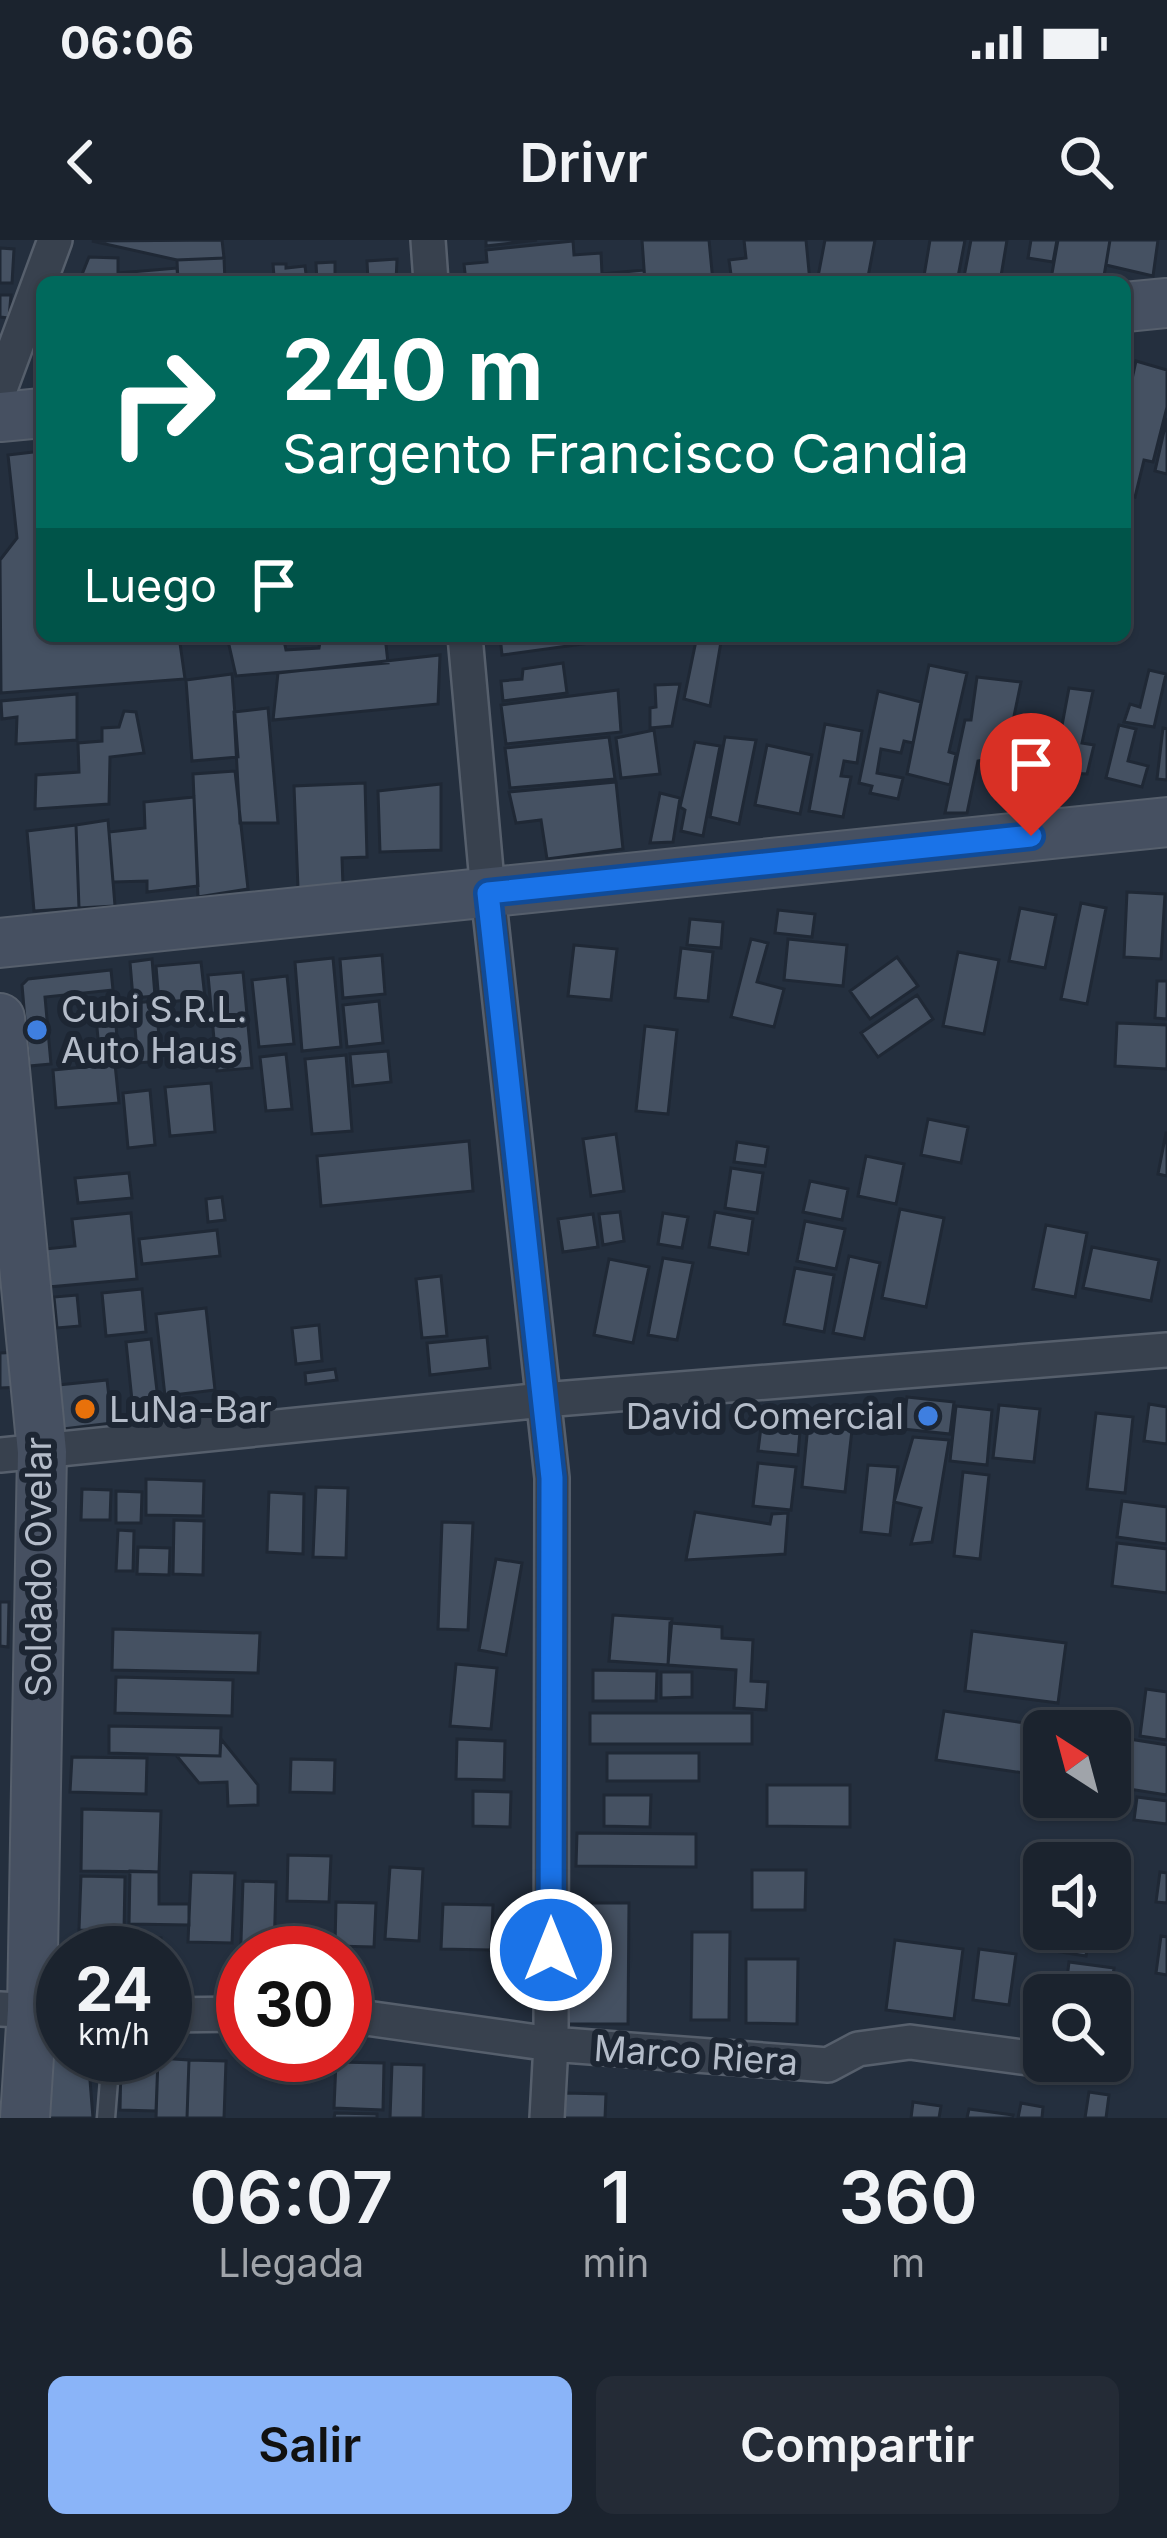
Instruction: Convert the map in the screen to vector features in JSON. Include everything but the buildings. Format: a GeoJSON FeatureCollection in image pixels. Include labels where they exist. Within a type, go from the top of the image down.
{"type":"FeatureCollection","features":[{"type":"Feature","properties":{"kind":"street"},"geometry":{"type":"LineString","coordinates":[[42,276],[55,240]]}},
{"type":"Feature","properties":{"kind":"street"},"geometry":{"type":"LineString","coordinates":[[428,240],[431,276]]}},
{"type":"Feature","properties":{"kind":"street"},"geometry":{"type":"LineString","coordinates":[[0,389],[36,291]]}},
{"type":"Feature","properties":{"kind":"street"},"geometry":{"type":"LineString","coordinates":[[1131,306],[1167,303]]}},
{"type":"Feature","properties":{"kind":"street"},"geometry":{"type":"LineString","coordinates":[[0,417],[36,414]]}},
{"type":"Feature","properties":{"kind":"street"},"geometry":{"type":"LineString","coordinates":[[466,642],[552,1478],[547,2118]]}},
{"type":"Feature","properties":{"kind":"street"},"geometry":{"type":"LineString","coordinates":[[0,943],[1167,822]]}},
{"type":"Feature","properties":{"kind":"street","name":"Soldado Ovelar"},"geometry":{"type":"LineString","coordinates":[[0,1018],[21,1454],[32,2010],[25,2118]]}},
{"type":"Feature","properties":{"kind":"street"},"geometry":{"type":"LineString","coordinates":[[21,1454],[543,1400],[1167,1350]]}},
{"type":"Feature","properties":{"kind":"street","name":"Marco Riera"},"geometry":{"type":"LineString","coordinates":[[372,2019],[551,2044],[828,2065],[858,2049],[910,2042],[1023,2057]]}},
{"type":"Feature","properties":{"kind":"lane"},"geometry":{"type":"LineString","coordinates":[[106,2118],[109,2082]]}},
{"type":"Feature","properties":{"kind":"place","name":"Cubi S.R.L. Auto Haus"},"geometry":{"type":"Point","coordinates":[37,1030]}},
{"type":"Feature","properties":{"kind":"place","name":"LuNa-Bar"},"geometry":{"type":"Point","coordinates":[85,1409]}},
{"type":"Feature","properties":{"kind":"place","name":"David Comercial"},"geometry":{"type":"Point","coordinates":[928,1416]}},
{"type":"Feature","properties":{"kind":"route"},"geometry":{"type":"LineString","coordinates":[[551,1950],[552,1478],[488,893],[1031,836]]}}]}
